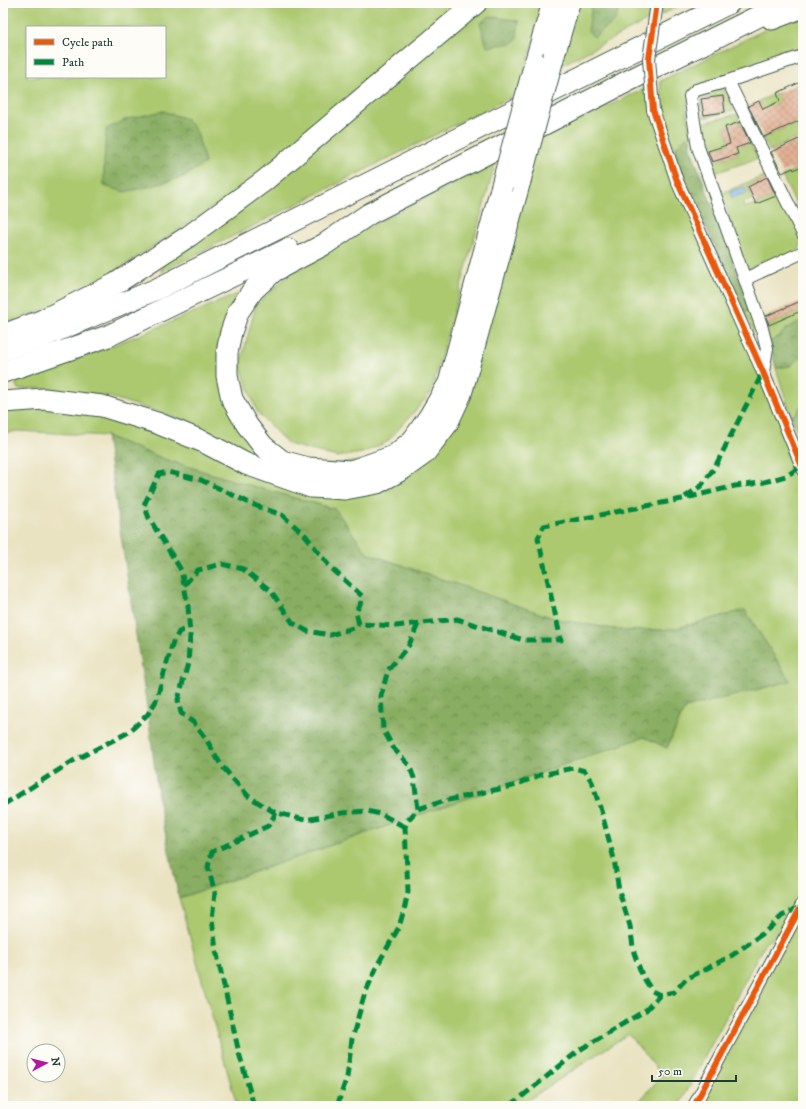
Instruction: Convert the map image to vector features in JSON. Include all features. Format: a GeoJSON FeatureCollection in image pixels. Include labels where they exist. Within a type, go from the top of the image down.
{"type":"FeatureCollection","features":[{"type":"Feature","properties":{"kind":"highway"},"geometry":{"type":"LineString","coordinates":[[3,335],[43,320],[115,284],[189,236],[264,181],[476,3]]}},
{"type":"Feature","properties":{"kind":"highway"},"geometry":{"type":"LineString","coordinates":[[3,402],[44,400],[102,406],[157,423],[204,442],[246,464],[311,487],[345,489],[377,483],[403,469],[424,454],[447,424],[461,394],[511,185],[535,63],[553,3]]}},
{"type":"Feature","properties":{"kind":"highway"},"geometry":{"type":"LineString","coordinates":[[569,3],[554,55],[511,185],[449,383],[429,417],[412,440],[394,456],[351,471],[308,468],[282,461],[263,446],[247,424],[232,399],[227,376],[227,352],[233,325],[238,312],[253,290],[274,271],[325,244],[370,214],[630,80],[785,3]]}},
{"type":"Feature","properties":{"kind":"highway"},"geometry":{"type":"LineString","coordinates":[[3,350],[42,337],[157,289],[729,3]]}},
{"type":"Feature","properties":{"kind":"highway"},"geometry":{"type":"LineString","coordinates":[[672,60],[690,57],[756,25],[803,7]]}},
{"type":"Feature","properties":{"kind":"highway"},"geometry":{"type":"LineString","coordinates":[[3,372],[108,336],[325,230],[370,214]]}},
{"type":"Feature","properties":{"kind":"street"},"geometry":{"type":"LineString","coordinates":[[657,3],[649,59],[653,110],[677,182],[763,372],[803,467]]}},
{"type":"Feature","properties":{"kind":"street"},"geometry":{"type":"LineString","coordinates":[[763,372],[767,348],[745,279],[698,147],[690,96],[696,90],[803,56]]}},
{"type":"Feature","properties":{"kind":"street"},"geometry":{"type":"LineString","coordinates":[[728,81],[803,234]]}},
{"type":"Feature","properties":{"kind":"street"},"geometry":{"type":"LineString","coordinates":[[745,279],[803,252]]}},
{"type":"Feature","properties":{"kind":"street"},"geometry":{"type":"LineString","coordinates":[[694,1106],[803,903]]}},
{"type":"Feature","properties":{"kind":"green space"},"geometry":{"type":"Polygon","coordinates":[[[3,3],[457,3],[411,44],[235,193],[72,299],[3,325],[3,3]]]}},
{"type":"Feature","properties":{"kind":"green space"},"geometry":{"type":"Polygon","coordinates":[[[480,3],[546,3],[517,94],[161,272],[163,261],[480,3]]]}},
{"type":"Feature","properties":{"kind":"green space"},"geometry":{"type":"Polygon","coordinates":[[[574,3],[652,3],[648,20],[556,68],[574,3]]]}},
{"type":"Feature","properties":{"kind":"green space"},"geometry":{"type":"Polygon","coordinates":[[[592,3],[621,3],[615,21],[594,37],[588,31],[592,3]]]}},
{"type":"Feature","properties":{"kind":"green space"},"geometry":{"type":"Polygon","coordinates":[[[663,3],[684,3],[661,15],[663,3]]]}},
{"type":"Feature","properties":{"kind":"green space"},"geometry":{"type":"Polygon","coordinates":[[[803,13],[803,52],[719,79],[686,104],[691,141],[686,137],[676,160],[665,123],[660,81],[783,21],[803,13]]]}},
{"type":"Feature","properties":{"kind":"green space"},"geometry":{"type":"Polygon","coordinates":[[[490,16],[519,21],[517,39],[513,43],[487,47],[480,23],[490,16]]]}},
{"type":"Feature","properties":{"kind":"green space"},"geometry":{"type":"Polygon","coordinates":[[[651,86],[653,110],[803,469],[803,1106],[696,1106],[785,930],[765,943],[679,1106],[636,1105],[662,1075],[628,1034],[519,1106],[237,1106],[179,898],[644,737],[667,748],[685,708],[790,681],[745,610],[674,629],[626,631],[556,619],[367,553],[335,509],[241,483],[164,459],[106,436],[17,431],[3,434],[3,407],[101,411],[187,441],[250,473],[424,454],[536,139],[651,86]]]}},
{"type":"Feature","properties":{"kind":"green space"},"geometry":{"type":"Polygon","coordinates":[[[722,88],[727,92],[735,110],[704,118],[704,115],[725,112],[723,95],[701,99],[703,111],[701,111],[699,98],[701,94],[722,88]]]}},
{"type":"Feature","properties":{"kind":"green space"},"geometry":{"type":"Polygon","coordinates":[[[777,93],[780,101],[772,115],[756,122],[751,112],[762,107],[759,101],[777,93]]]}},
{"type":"Feature","properties":{"kind":"green space"},"geometry":{"type":"Polygon","coordinates":[[[163,111],[186,119],[197,132],[205,163],[185,176],[156,185],[125,192],[104,186],[106,129],[127,119],[163,111]]]}},
{"type":"Feature","properties":{"kind":"green space"},"geometry":{"type":"Polygon","coordinates":[[[737,114],[748,138],[744,139],[725,127],[730,144],[708,151],[703,123],[737,114]]]}},
{"type":"Feature","properties":{"kind":"green space"},"geometry":{"type":"Polygon","coordinates":[[[803,119],[803,139],[801,136],[770,151],[763,138],[803,119]]]}},
{"type":"Feature","properties":{"kind":"green space"},"geometry":{"type":"Polygon","coordinates":[[[686,137],[691,141],[691,149],[751,309],[748,311],[744,311],[676,160],[676,147],[686,137]]]}},
{"type":"Feature","properties":{"kind":"green space"},"geometry":{"type":"Polygon","coordinates":[[[734,142],[742,146],[750,143],[758,158],[715,173],[712,162],[738,154],[734,142]]]}},
{"type":"Feature","properties":{"kind":"green space"},"geometry":{"type":"Polygon","coordinates":[[[496,161],[431,393],[387,442],[362,453],[337,457],[288,444],[257,412],[240,365],[256,305],[307,259],[496,161]]]}},
{"type":"Feature","properties":{"kind":"green space"},"geometry":{"type":"Polygon","coordinates":[[[803,165],[803,206],[798,208],[782,176],[803,165]]]}},
{"type":"Feature","properties":{"kind":"green space"},"geometry":{"type":"Polygon","coordinates":[[[766,175],[767,177],[748,187],[753,199],[743,203],[744,208],[777,196],[799,230],[802,243],[797,252],[748,271],[744,269],[722,193],[766,175]]]}},
{"type":"Feature","properties":{"kind":"green space"},"geometry":{"type":"Polygon","coordinates":[[[240,293],[218,343],[221,388],[268,457],[262,460],[186,421],[107,396],[39,388],[18,389],[15,383],[147,332],[240,293]]]}},
{"type":"Feature","properties":{"kind":"green space"},"geometry":{"type":"Polygon","coordinates":[[[751,309],[759,335],[758,337],[756,336],[744,311],[751,309]]]}},
{"type":"Feature","properties":{"kind":"green space"},"geometry":{"type":"Polygon","coordinates":[[[803,310],[803,323],[798,322],[786,329],[780,336],[769,342],[766,326],[803,310]]]}},
{"type":"Feature","properties":{"kind":"green space"},"geometry":{"type":"Polygon","coordinates":[[[798,322],[803,323],[803,355],[790,366],[776,368],[769,342],[780,336],[786,329],[798,322]]]}},
{"type":"Feature","properties":{"kind":"green space"},"geometry":{"type":"Polygon","coordinates":[[[803,355],[803,403],[796,414],[791,416],[776,368],[790,366],[803,355]]]}},
{"type":"Feature","properties":{"kind":"green space"},"geometry":{"type":"Polygon","coordinates":[[[803,403],[803,446],[791,416],[796,414],[803,403]]]}},
{"type":"Feature","properties":{"kind":"green space"},"geometry":{"type":"Polygon","coordinates":[[[106,436],[164,459],[241,483],[335,509],[367,553],[556,619],[626,631],[674,629],[745,610],[790,681],[685,708],[667,748],[644,737],[179,898],[159,803],[148,714],[106,436]]]}},
{"type":"Feature","properties":{"kind":"water"},"geometry":{"type":"Polygon","coordinates":[[[744,187],[747,193],[732,198],[730,192],[744,187]]]}},
{"type":"Feature","properties":{"kind":"building"},"geometry":{"type":"Polygon","coordinates":[[[803,81],[803,119],[764,137],[748,106],[759,101],[763,109],[780,101],[777,93],[803,81]]]}},
{"type":"Feature","properties":{"kind":"building"},"geometry":{"type":"Polygon","coordinates":[[[723,96],[725,112],[704,115],[701,99],[723,96]]]}},
{"type":"Feature","properties":{"kind":"building"},"geometry":{"type":"Polygon","coordinates":[[[740,122],[750,143],[736,148],[738,154],[712,162],[708,151],[730,144],[725,127],[740,122]]]}},
{"type":"Feature","properties":{"kind":"building"},"geometry":{"type":"Polygon","coordinates":[[[803,137],[803,165],[794,170],[793,168],[782,173],[771,152],[803,137]]]}},
{"type":"Feature","properties":{"kind":"building"},"geometry":{"type":"Polygon","coordinates":[[[767,177],[776,196],[756,204],[748,187],[767,177]]]}},
{"type":"Feature","properties":{"kind":"building"},"geometry":{"type":"Polygon","coordinates":[[[803,300],[803,310],[769,325],[766,316],[803,300]]]}},
{"type":"Feature","properties":{"kind":"marked path"},"geometry":{"type":"LineString","coordinates":[[685,497],[701,486],[715,467],[763,372]]}},
{"type":"Feature","properties":{"kind":"marked path"},"geometry":{"type":"LineString","coordinates":[[405,827],[381,814],[367,811],[342,813],[305,820],[274,812],[248,796],[221,765],[206,739],[194,723],[181,713],[178,700],[188,663],[190,636],[188,606],[181,570],[149,518],[144,505],[159,474],[168,472],[201,480],[254,505],[282,515],[306,536],[329,566],[362,596],[356,612],[359,624],[396,626],[457,619],[523,640],[561,640],[538,538],[544,526],[682,499],[735,486],[761,483],[786,476],[802,466]]}},
{"type":"Feature","properties":{"kind":"marked path"},"geometry":{"type":"LineString","coordinates":[[184,585],[198,570],[222,564],[243,569],[271,591],[293,623],[307,631],[330,635],[353,628],[359,624]]}},
{"type":"Feature","properties":{"kind":"marked path"},"geometry":{"type":"LineString","coordinates":[[418,624],[409,645],[388,670],[381,696],[383,729],[394,749],[409,765],[414,778],[418,809]]}},
{"type":"Feature","properties":{"kind":"marked path"},"geometry":{"type":"LineString","coordinates":[[3,805],[73,761],[129,732],[148,714],[156,701],[173,642],[179,632],[189,627]]}},
{"type":"Feature","properties":{"kind":"marked path"},"geometry":{"type":"LineString","coordinates":[[337,1106],[347,1077],[352,1039],[364,996],[378,964],[399,927],[405,906],[408,892],[405,827],[408,820],[418,809],[444,801],[513,786],[540,775],[574,768],[585,771],[592,782],[602,814],[614,859],[619,891],[630,926],[634,953],[642,975],[652,991],[660,995],[674,992],[686,979],[731,956],[765,932],[782,916],[800,907]]}},
{"type":"Feature","properties":{"kind":"marked path"},"geometry":{"type":"LineString","coordinates":[[254,1106],[239,1053],[216,950],[212,919],[215,893],[208,867],[212,852],[268,826],[276,813]]}},
{"type":"Feature","properties":{"kind":"marked path"},"geometry":{"type":"LineString","coordinates":[[510,1106],[581,1049],[646,1010],[660,995]]}},
{"type":"Feature","properties":{"kind":"cycle path"},"geometry":{"type":"LineString","coordinates":[[657,3],[649,59],[653,110],[677,181],[763,372],[803,469]]}},
{"type":"Feature","properties":{"kind":"cycle path"},"geometry":{"type":"LineString","coordinates":[[694,1106],[803,903]]}}]}
